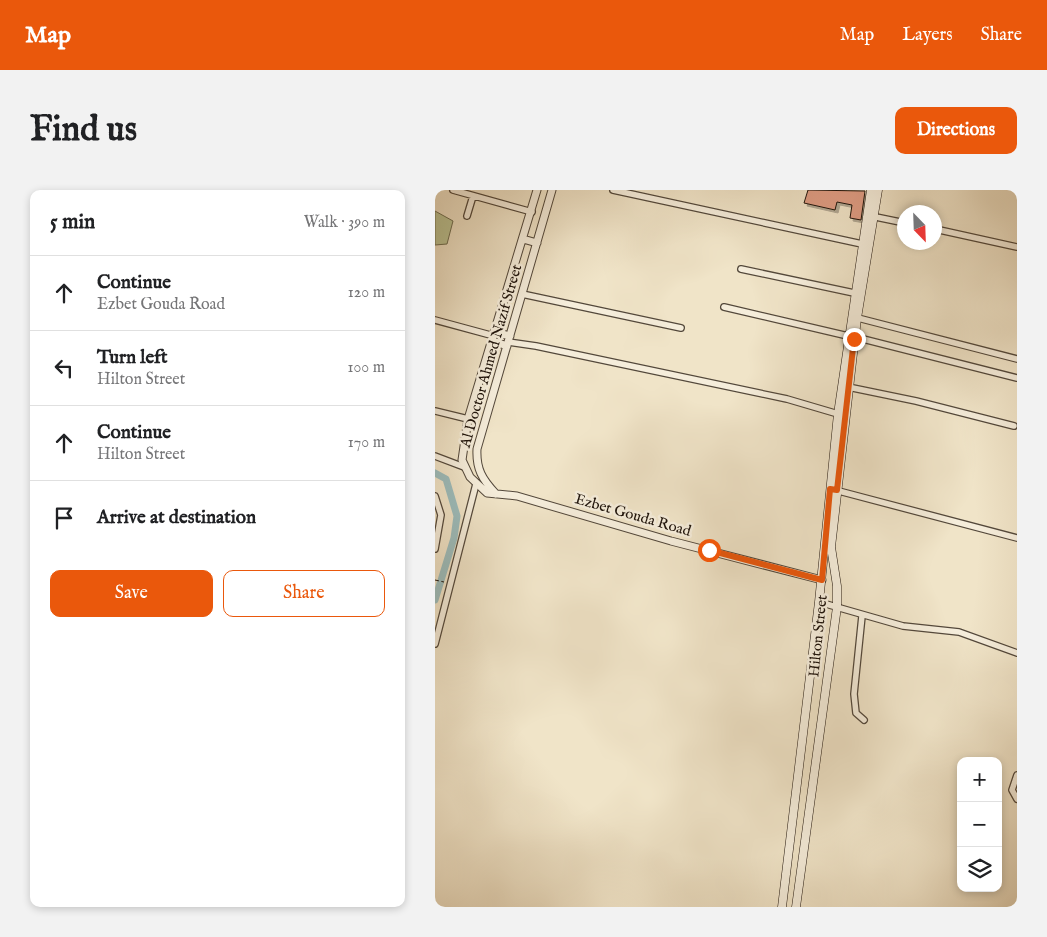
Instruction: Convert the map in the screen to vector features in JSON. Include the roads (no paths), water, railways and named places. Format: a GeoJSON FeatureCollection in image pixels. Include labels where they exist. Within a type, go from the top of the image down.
{"type":"FeatureCollection","features":[{"type":"Feature","properties":{"kind":"main road","name":"Hilton Street"},"geometry":{"type":"LineString","coordinates":[[782,907],[841,415],[870,216],[871,190]]}},
{"type":"Feature","properties":{"kind":"main road","name":"Hilton Street"},"geometry":{"type":"LineString","coordinates":[[854,317],[854,293],[862,244],[878,190]]}},
{"type":"Feature","properties":{"kind":"main road","name":"Hilton Street"},"geometry":{"type":"LineString","coordinates":[[841,415],[848,388],[851,337]]}},
{"type":"Feature","properties":{"kind":"main road","name":"Hilton Street"},"geometry":{"type":"LineString","coordinates":[[796,907],[837,607],[837,586],[830,555],[833,490]]}},
{"type":"Feature","properties":{"kind":"street"},"geometry":{"type":"LineString","coordinates":[[453,190],[532,212]]}},
{"type":"Feature","properties":{"kind":"street","name":"Al Doctor Ahmed Nazif Street"},"geometry":{"type":"LineString","coordinates":[[496,494],[487,493],[476,484],[464,467],[463,446],[468,419],[532,212],[537,190]]}},
{"type":"Feature","properties":{"kind":"street","name":"Al Doctor Ahmed Nazif Street"},"geometry":{"type":"LineString","coordinates":[[496,494],[481,476],[476,462],[477,449],[552,190]]}},
{"type":"Feature","properties":{"kind":"street"},"geometry":{"type":"LineString","coordinates":[[613,190],[862,244]]}},
{"type":"Feature","properties":{"kind":"street"},"geometry":{"type":"LineString","coordinates":[[467,216],[473,196]]}},
{"type":"Feature","properties":{"kind":"street"},"geometry":{"type":"LineString","coordinates":[[870,216],[897,221]]}},
{"type":"Feature","properties":{"kind":"street"},"geometry":{"type":"LineString","coordinates":[[942,231],[1017,247]]}},
{"type":"Feature","properties":{"kind":"street"},"geometry":{"type":"LineString","coordinates":[[523,239],[537,243]]}},
{"type":"Feature","properties":{"kind":"street"},"geometry":{"type":"LineString","coordinates":[[741,269],[854,293]]}},
{"type":"Feature","properties":{"kind":"street"},"geometry":{"type":"LineString","coordinates":[[522,294],[681,328]]}},
{"type":"Feature","properties":{"kind":"street"},"geometry":{"type":"LineString","coordinates":[[724,307],[863,339],[1017,378]]}},
{"type":"Feature","properties":{"kind":"street"},"geometry":{"type":"LineString","coordinates":[[854,317],[1017,359]]}},
{"type":"Feature","properties":{"kind":"street"},"geometry":{"type":"LineString","coordinates":[[435,320],[509,341],[787,399],[841,415]]}},
{"type":"Feature","properties":{"kind":"street"},"geometry":{"type":"LineString","coordinates":[[848,388],[916,401],[1014,426]]}},
{"type":"Feature","properties":{"kind":"street"},"geometry":{"type":"LineString","coordinates":[[435,412],[468,419]]}},
{"type":"Feature","properties":{"kind":"street"},"geometry":{"type":"LineString","coordinates":[[435,456],[464,467],[476,462]]}},
{"type":"Feature","properties":{"kind":"street"},"geometry":{"type":"LineString","coordinates":[[435,644],[476,484]]}},
{"type":"Feature","properties":{"kind":"street"},"geometry":{"type":"LineString","coordinates":[[833,490],[1017,538]]}},
{"type":"Feature","properties":{"kind":"street","name":"Ezbet Gouda Road"},"geometry":{"type":"LineString","coordinates":[[496,494],[517,496],[671,541],[822,580]]}},
{"type":"Feature","properties":{"kind":"street"},"geometry":{"type":"LineString","coordinates":[[435,496],[441,515],[435,549]]}},
{"type":"Feature","properties":{"kind":"street"},"geometry":{"type":"LineString","coordinates":[[819,602],[903,626],[959,632],[1017,653]]}},
{"type":"Feature","properties":{"kind":"street"},"geometry":{"type":"LineString","coordinates":[[863,616],[854,703],[856,713],[864,720]]}},
{"type":"Feature","properties":{"kind":"street"},"geometry":{"type":"LineString","coordinates":[[1017,775],[1013,790],[1017,799]]}},
{"type":"Feature","properties":{"kind":"waterway"},"geometry":{"type":"LineString","coordinates":[[435,473],[446,479],[457,516],[454,538],[435,600]]}}]}
